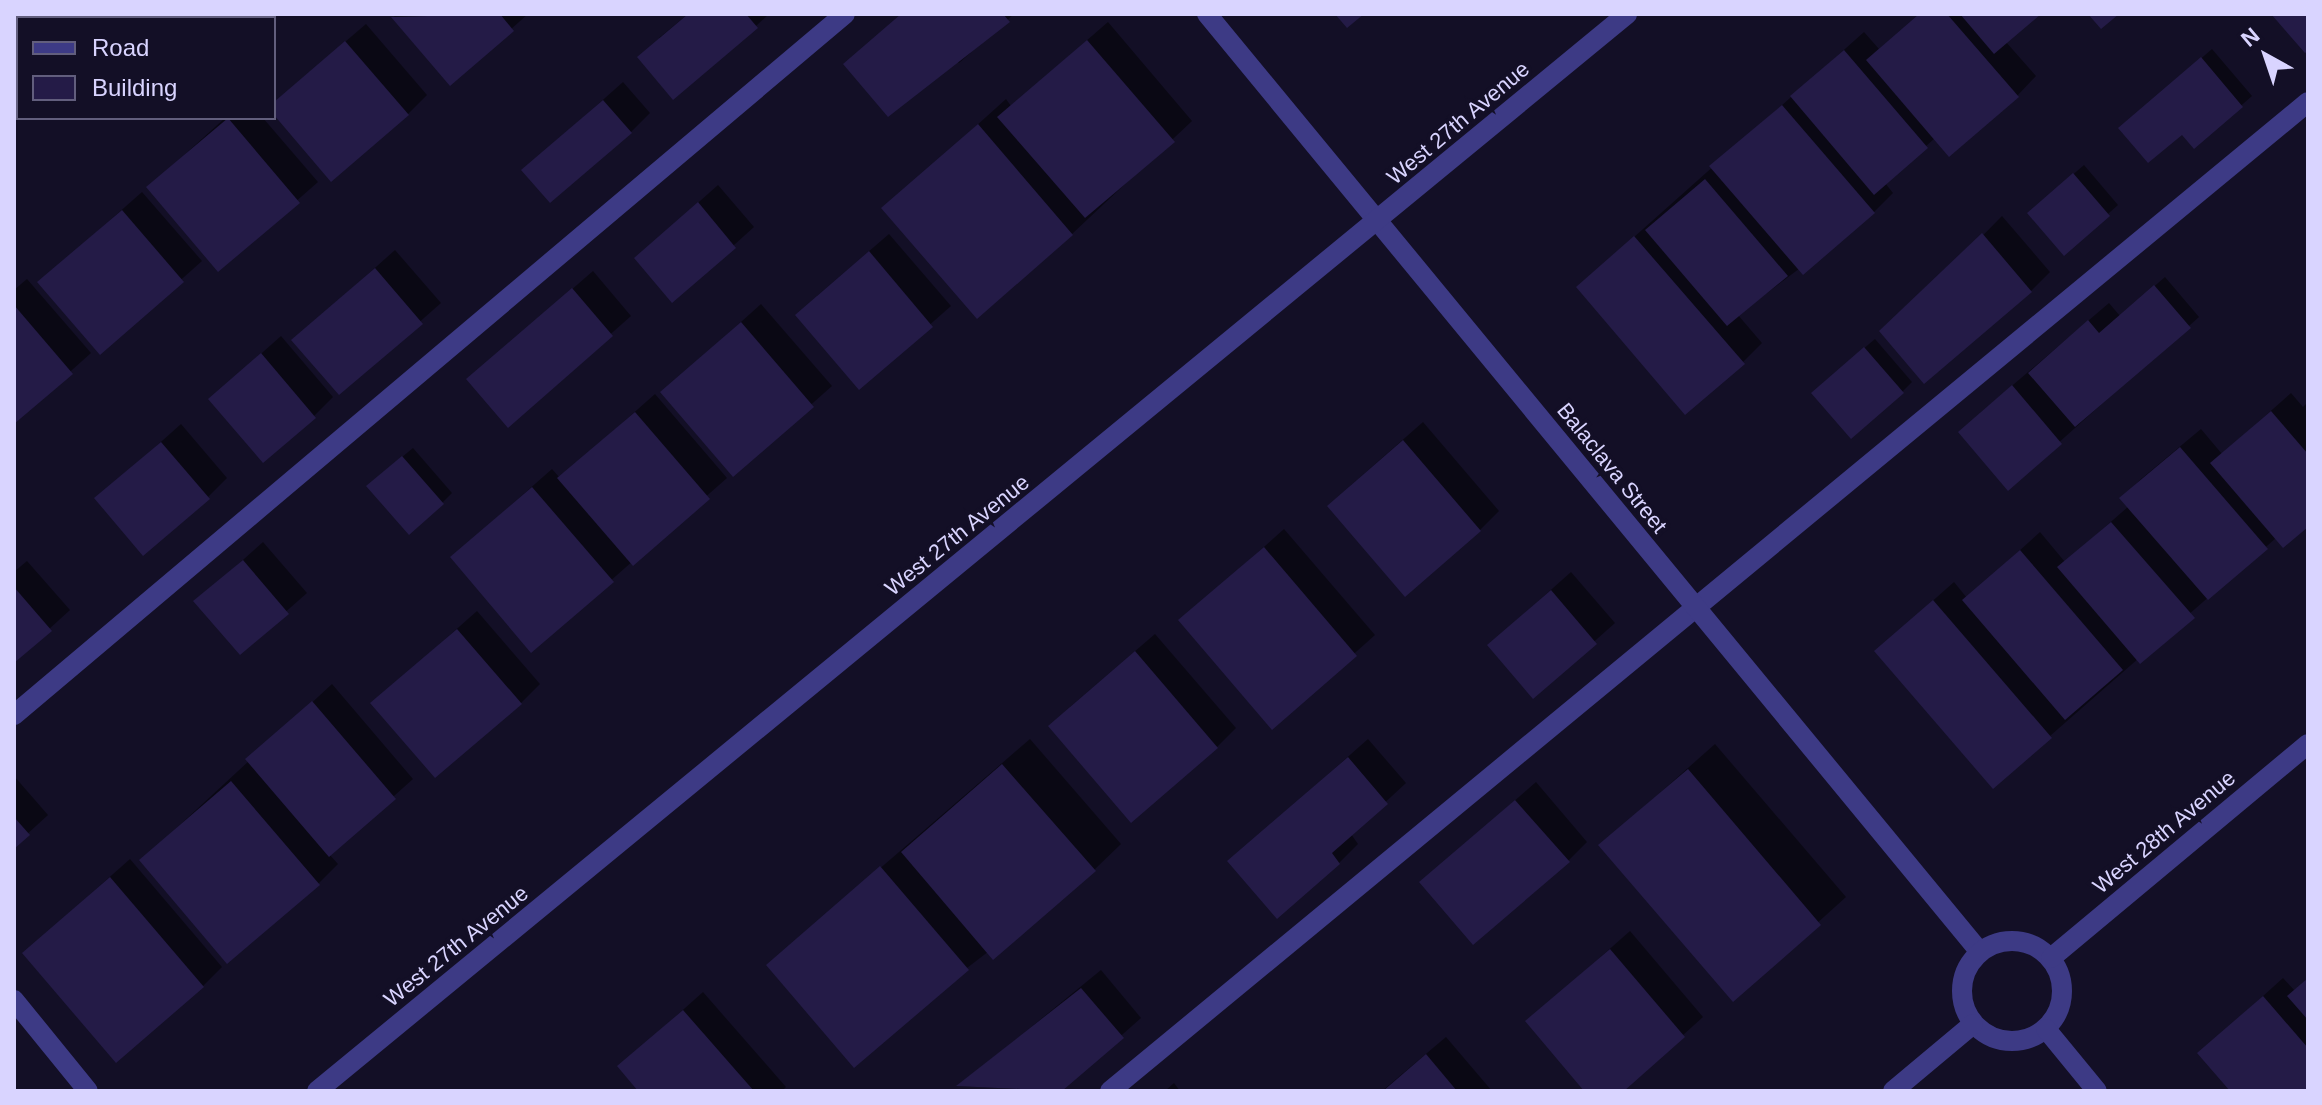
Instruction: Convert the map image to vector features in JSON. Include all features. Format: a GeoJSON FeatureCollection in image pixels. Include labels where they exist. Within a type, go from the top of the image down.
{"type":"FeatureCollection","features":[{"type":"Feature","properties":{"kind":"street"},"geometry":{"type":"LineString","coordinates":[[14,715],[845,14]]}},
{"type":"Feature","properties":{"kind":"street","name":"Balaclava Street"},"geometry":{"type":"LineString","coordinates":[[1207,14],[1980,952]]}},
{"type":"Feature","properties":{"kind":"street","name":"West 27th Avenue"},"geometry":{"type":"LineString","coordinates":[[317,1091],[1627,14]]}},
{"type":"Feature","properties":{"kind":"street"},"geometry":{"type":"LineString","coordinates":[[1110,1091],[2308,102]]}},
{"type":"Feature","properties":{"kind":"street","name":"West 28th Avenue"},"geometry":{"type":"LineString","coordinates":[[2051,958],[2308,744]]}},
{"type":"Feature","properties":{"kind":"street"},"geometry":{"type":"LineString","coordinates":[[2024,942],[2051,958],[2061,1003],[2046,1029],[2016,1042],[1973,1024],[1961,995],[1980,952],[2024,942]]}},
{"type":"Feature","properties":{"kind":"street"},"geometry":{"type":"LineString","coordinates":[[14,1000],[88,1091]]}},
{"type":"Feature","properties":{"kind":"street"},"geometry":{"type":"LineString","coordinates":[[1893,1091],[1973,1024]]}},
{"type":"Feature","properties":{"kind":"street"},"geometry":{"type":"LineString","coordinates":[[2046,1029],[2097,1091]]}},
{"type":"Feature","properties":{"kind":"building"},"geometry":{"type":"Polygon","coordinates":[[[500,14],[514,31],[450,86],[391,17],[500,14]]]}},
{"type":"Feature","properties":{"kind":"building"},"geometry":{"type":"Polygon","coordinates":[[[688,14],[746,14],[758,28],[673,100],[637,57],[688,14]]]}},
{"type":"Feature","properties":{"kind":"building"},"geometry":{"type":"Polygon","coordinates":[[[901,14],[1003,14],[1010,22],[888,117],[843,64],[901,14]]]}},
{"type":"Feature","properties":{"kind":"building"},"geometry":{"type":"Polygon","coordinates":[[[1335,14],[1364,14],[1347,28],[1335,14]]]}},
{"type":"Feature","properties":{"kind":"building"},"geometry":{"type":"Polygon","coordinates":[[[1919,14],[1947,14],[2019,97],[1949,157],[1866,60],[1919,14]]]}},
{"type":"Feature","properties":{"kind":"building"},"geometry":{"type":"Polygon","coordinates":[[[1960,14],[2041,14],[1994,54],[1960,14]]]}},
{"type":"Feature","properties":{"kind":"building"},"geometry":{"type":"Polygon","coordinates":[[[2088,14],[2119,14],[2101,29],[2088,14]]]}},
{"type":"Feature","properties":{"kind":"building"},"geometry":{"type":"Polygon","coordinates":[[[2271,14],[2308,14],[2308,51],[2305,53],[2271,14]]]}},
{"type":"Feature","properties":{"kind":"building"},"geometry":{"type":"Polygon","coordinates":[[[1087,40],[1175,142],[1085,218],[997,117],[1087,40]]]}},
{"type":"Feature","properties":{"kind":"building"},"geometry":{"type":"Polygon","coordinates":[[[345,41],[409,115],[331,182],[276,117],[276,100],[345,41]]]}},
{"type":"Feature","properties":{"kind":"building"},"geometry":{"type":"Polygon","coordinates":[[[1844,50],[1928,148],[1874,195],[1790,96],[1844,50]]]}},
{"type":"Feature","properties":{"kind":"building"},"geometry":{"type":"Polygon","coordinates":[[[2201,57],[2243,107],[2194,149],[2182,135],[2148,163],[2118,128],[2201,57]]]}},
{"type":"Feature","properties":{"kind":"building"},"geometry":{"type":"Polygon","coordinates":[[[603,100],[632,133],[550,203],[521,170],[603,100]]]}},
{"type":"Feature","properties":{"kind":"building"},"geometry":{"type":"Polygon","coordinates":[[[1782,105],[1875,213],[1803,275],[1709,166],[1782,105]]]}},
{"type":"Feature","properties":{"kind":"building"},"geometry":{"type":"Polygon","coordinates":[[[226,120],[230,120],[300,203],[218,272],[146,187],[226,120]]]}},
{"type":"Feature","properties":{"kind":"building"},"geometry":{"type":"Polygon","coordinates":[[[978,124],[1073,235],[977,319],[881,208],[978,124]]]}},
{"type":"Feature","properties":{"kind":"building"},"geometry":{"type":"Polygon","coordinates":[[[2073,173],[2110,216],[2064,256],[2027,213],[2073,173]]]}},
{"type":"Feature","properties":{"kind":"building"},"geometry":{"type":"Polygon","coordinates":[[[1705,179],[1788,276],[1727,326],[1645,230],[1705,179]]]}},
{"type":"Feature","properties":{"kind":"building"},"geometry":{"type":"Polygon","coordinates":[[[698,202],[736,248],[672,303],[634,258],[698,202]]]}},
{"type":"Feature","properties":{"kind":"building"},"geometry":{"type":"Polygon","coordinates":[[[122,210],[184,282],[100,355],[37,282],[122,210]]]}},
{"type":"Feature","properties":{"kind":"building"},"geometry":{"type":"Polygon","coordinates":[[[1982,233],[2032,292],[1924,384],[1879,331],[1982,233]]]}},
{"type":"Feature","properties":{"kind":"building"},"geometry":{"type":"Polygon","coordinates":[[[1634,236],[1745,364],[1685,415],[1576,287],[1634,236]]]}},
{"type":"Feature","properties":{"kind":"building"},"geometry":{"type":"Polygon","coordinates":[[[869,251],[933,327],[859,390],[795,315],[869,251]]]}},
{"type":"Feature","properties":{"kind":"building"},"geometry":{"type":"Polygon","coordinates":[[[375,268],[423,324],[339,395],[291,340],[375,268]]]}},
{"type":"Feature","properties":{"kind":"building"},"geometry":{"type":"Polygon","coordinates":[[[2154,285],[2191,328],[2075,427],[2028,373],[2088,320],[2099,333],[2154,285]]]}},
{"type":"Feature","properties":{"kind":"building"},"geometry":{"type":"Polygon","coordinates":[[[572,288],[613,336],[508,428],[466,379],[572,288]]]}},
{"type":"Feature","properties":{"kind":"building"},"geometry":{"type":"Polygon","coordinates":[[[14,305],[73,374],[14,424],[14,305]]]}},
{"type":"Feature","properties":{"kind":"building"},"geometry":{"type":"Polygon","coordinates":[[[741,322],[814,407],[733,477],[660,392],[741,322]]]}},
{"type":"Feature","properties":{"kind":"building"},"geometry":{"type":"Polygon","coordinates":[[[1864,347],[1904,393],[1851,439],[1811,393],[1864,347]]]}},
{"type":"Feature","properties":{"kind":"building"},"geometry":{"type":"Polygon","coordinates":[[[261,353],[316,418],[263,463],[208,399],[261,353]]]}},
{"type":"Feature","properties":{"kind":"building"},"geometry":{"type":"Polygon","coordinates":[[[2012,385],[2062,444],[2008,491],[1958,432],[2012,385]]]}},
{"type":"Feature","properties":{"kind":"building"},"geometry":{"type":"Polygon","coordinates":[[[2271,411],[2308,454],[2308,527],[2283,548],[2210,463],[2271,411]]]}},
{"type":"Feature","properties":{"kind":"building"},"geometry":{"type":"Polygon","coordinates":[[[635,412],[710,499],[633,566],[557,478],[635,412]]]}},
{"type":"Feature","properties":{"kind":"building"},"geometry":{"type":"Polygon","coordinates":[[[1403,440],[1481,531],[1405,597],[1327,506],[1403,440]]]}},
{"type":"Feature","properties":{"kind":"building"},"geometry":{"type":"Polygon","coordinates":[[[161,442],[210,499],[143,556],[94,498],[161,442]]]}},
{"type":"Feature","properties":{"kind":"building"},"geometry":{"type":"Polygon","coordinates":[[[2180,447],[2268,549],[2208,600],[2119,498],[2180,447]]]}},
{"type":"Feature","properties":{"kind":"building"},"geometry":{"type":"Polygon","coordinates":[[[402,456],[444,504],[409,535],[366,486],[402,456]]]}},
{"type":"Feature","properties":{"kind":"building"},"geometry":{"type":"Polygon","coordinates":[[[532,487],[614,582],[531,653],[450,557],[532,487]]]}},
{"type":"Feature","properties":{"kind":"building"},"geometry":{"type":"Polygon","coordinates":[[[2111,522],[2195,618],[2140,664],[2057,567],[2111,522]]]}},
{"type":"Feature","properties":{"kind":"building"},"geometry":{"type":"Polygon","coordinates":[[[1264,547],[1357,656],[1272,730],[1178,620],[1264,547]]]}},
{"type":"Feature","properties":{"kind":"building"},"geometry":{"type":"Polygon","coordinates":[[[2020,550],[2123,670],[2065,720],[1962,600],[2020,550]]]}},
{"type":"Feature","properties":{"kind":"building"},"geometry":{"type":"Polygon","coordinates":[[[243,560],[289,614],[240,655],[193,601],[243,560]]]}},
{"type":"Feature","properties":{"kind":"building"},"geometry":{"type":"Polygon","coordinates":[[[14,587],[52,631],[14,663],[14,587]]]}},
{"type":"Feature","properties":{"kind":"building"},"geometry":{"type":"Polygon","coordinates":[[[1551,590],[1597,644],[1533,699],[1487,645],[1551,590]]]}},
{"type":"Feature","properties":{"kind":"building"},"geometry":{"type":"Polygon","coordinates":[[[1933,600],[2052,738],[1993,789],[1874,651],[1933,600]]]}},
{"type":"Feature","properties":{"kind":"building"},"geometry":{"type":"Polygon","coordinates":[[[457,629],[522,704],[435,778],[370,703],[457,629]]]}},
{"type":"Feature","properties":{"kind":"building"},"geometry":{"type":"Polygon","coordinates":[[[1135,651],[1218,748],[1131,823],[1048,726],[1135,651]]]}},
{"type":"Feature","properties":{"kind":"building"},"geometry":{"type":"Polygon","coordinates":[[[312,701],[396,799],[329,857],[245,759],[312,701]]]}},
{"type":"Feature","properties":{"kind":"building"},"geometry":{"type":"Polygon","coordinates":[[[1348,757],[1388,804],[1332,853],[1340,864],[1277,919],[1227,861],[1348,757]]]}},
{"type":"Feature","properties":{"kind":"building"},"geometry":{"type":"Polygon","coordinates":[[[1002,764],[1096,871],[993,960],[901,852],[1002,764]]]}},
{"type":"Feature","properties":{"kind":"building"},"geometry":{"type":"Polygon","coordinates":[[[1688,769],[1821,925],[1733,1002],[1598,845],[1688,769]]]}},
{"type":"Feature","properties":{"kind":"building"},"geometry":{"type":"Polygon","coordinates":[[[231,781],[320,885],[227,964],[139,860],[231,781]]]}},
{"type":"Feature","properties":{"kind":"building"},"geometry":{"type":"Polygon","coordinates":[[[1515,800],[1570,862],[1473,945],[1419,882],[1515,800]]]}},
{"type":"Feature","properties":{"kind":"building"},"geometry":{"type":"Polygon","coordinates":[[[14,817],[30,835],[14,849],[14,817]]]}},
{"type":"Feature","properties":{"kind":"building"},"geometry":{"type":"Polygon","coordinates":[[[880,866],[969,970],[854,1068],[766,965],[880,866]]]}},
{"type":"Feature","properties":{"kind":"building"},"geometry":{"type":"Polygon","coordinates":[[[110,877],[204,987],[116,1063],[22,953],[110,877]]]}},
{"type":"Feature","properties":{"kind":"building"},"geometry":{"type":"Polygon","coordinates":[[[1610,949],[1685,1037],[1624,1091],[1584,1091],[1525,1021],[1610,949]]]}},
{"type":"Feature","properties":{"kind":"building"},"geometry":{"type":"Polygon","coordinates":[[[2308,978],[2308,1020],[2287,996],[2308,978]]]}},
{"type":"Feature","properties":{"kind":"building"},"geometry":{"type":"Polygon","coordinates":[[[1081,988],[1124,1038],[1062,1091],[956,1086],[1081,988]]]}},
{"type":"Feature","properties":{"kind":"building"},"geometry":{"type":"Polygon","coordinates":[[[2263,996],[2308,1048],[2308,1091],[2230,1091],[2197,1053],[2263,996]]]}},
{"type":"Feature","properties":{"kind":"building"},"geometry":{"type":"Polygon","coordinates":[[[683,1010],[754,1091],[638,1091],[617,1066],[683,1010]]]}},
{"type":"Feature","properties":{"kind":"building"},"geometry":{"type":"Polygon","coordinates":[[[1426,1054],[1457,1091],[1383,1091],[1426,1054]]]}}]}
